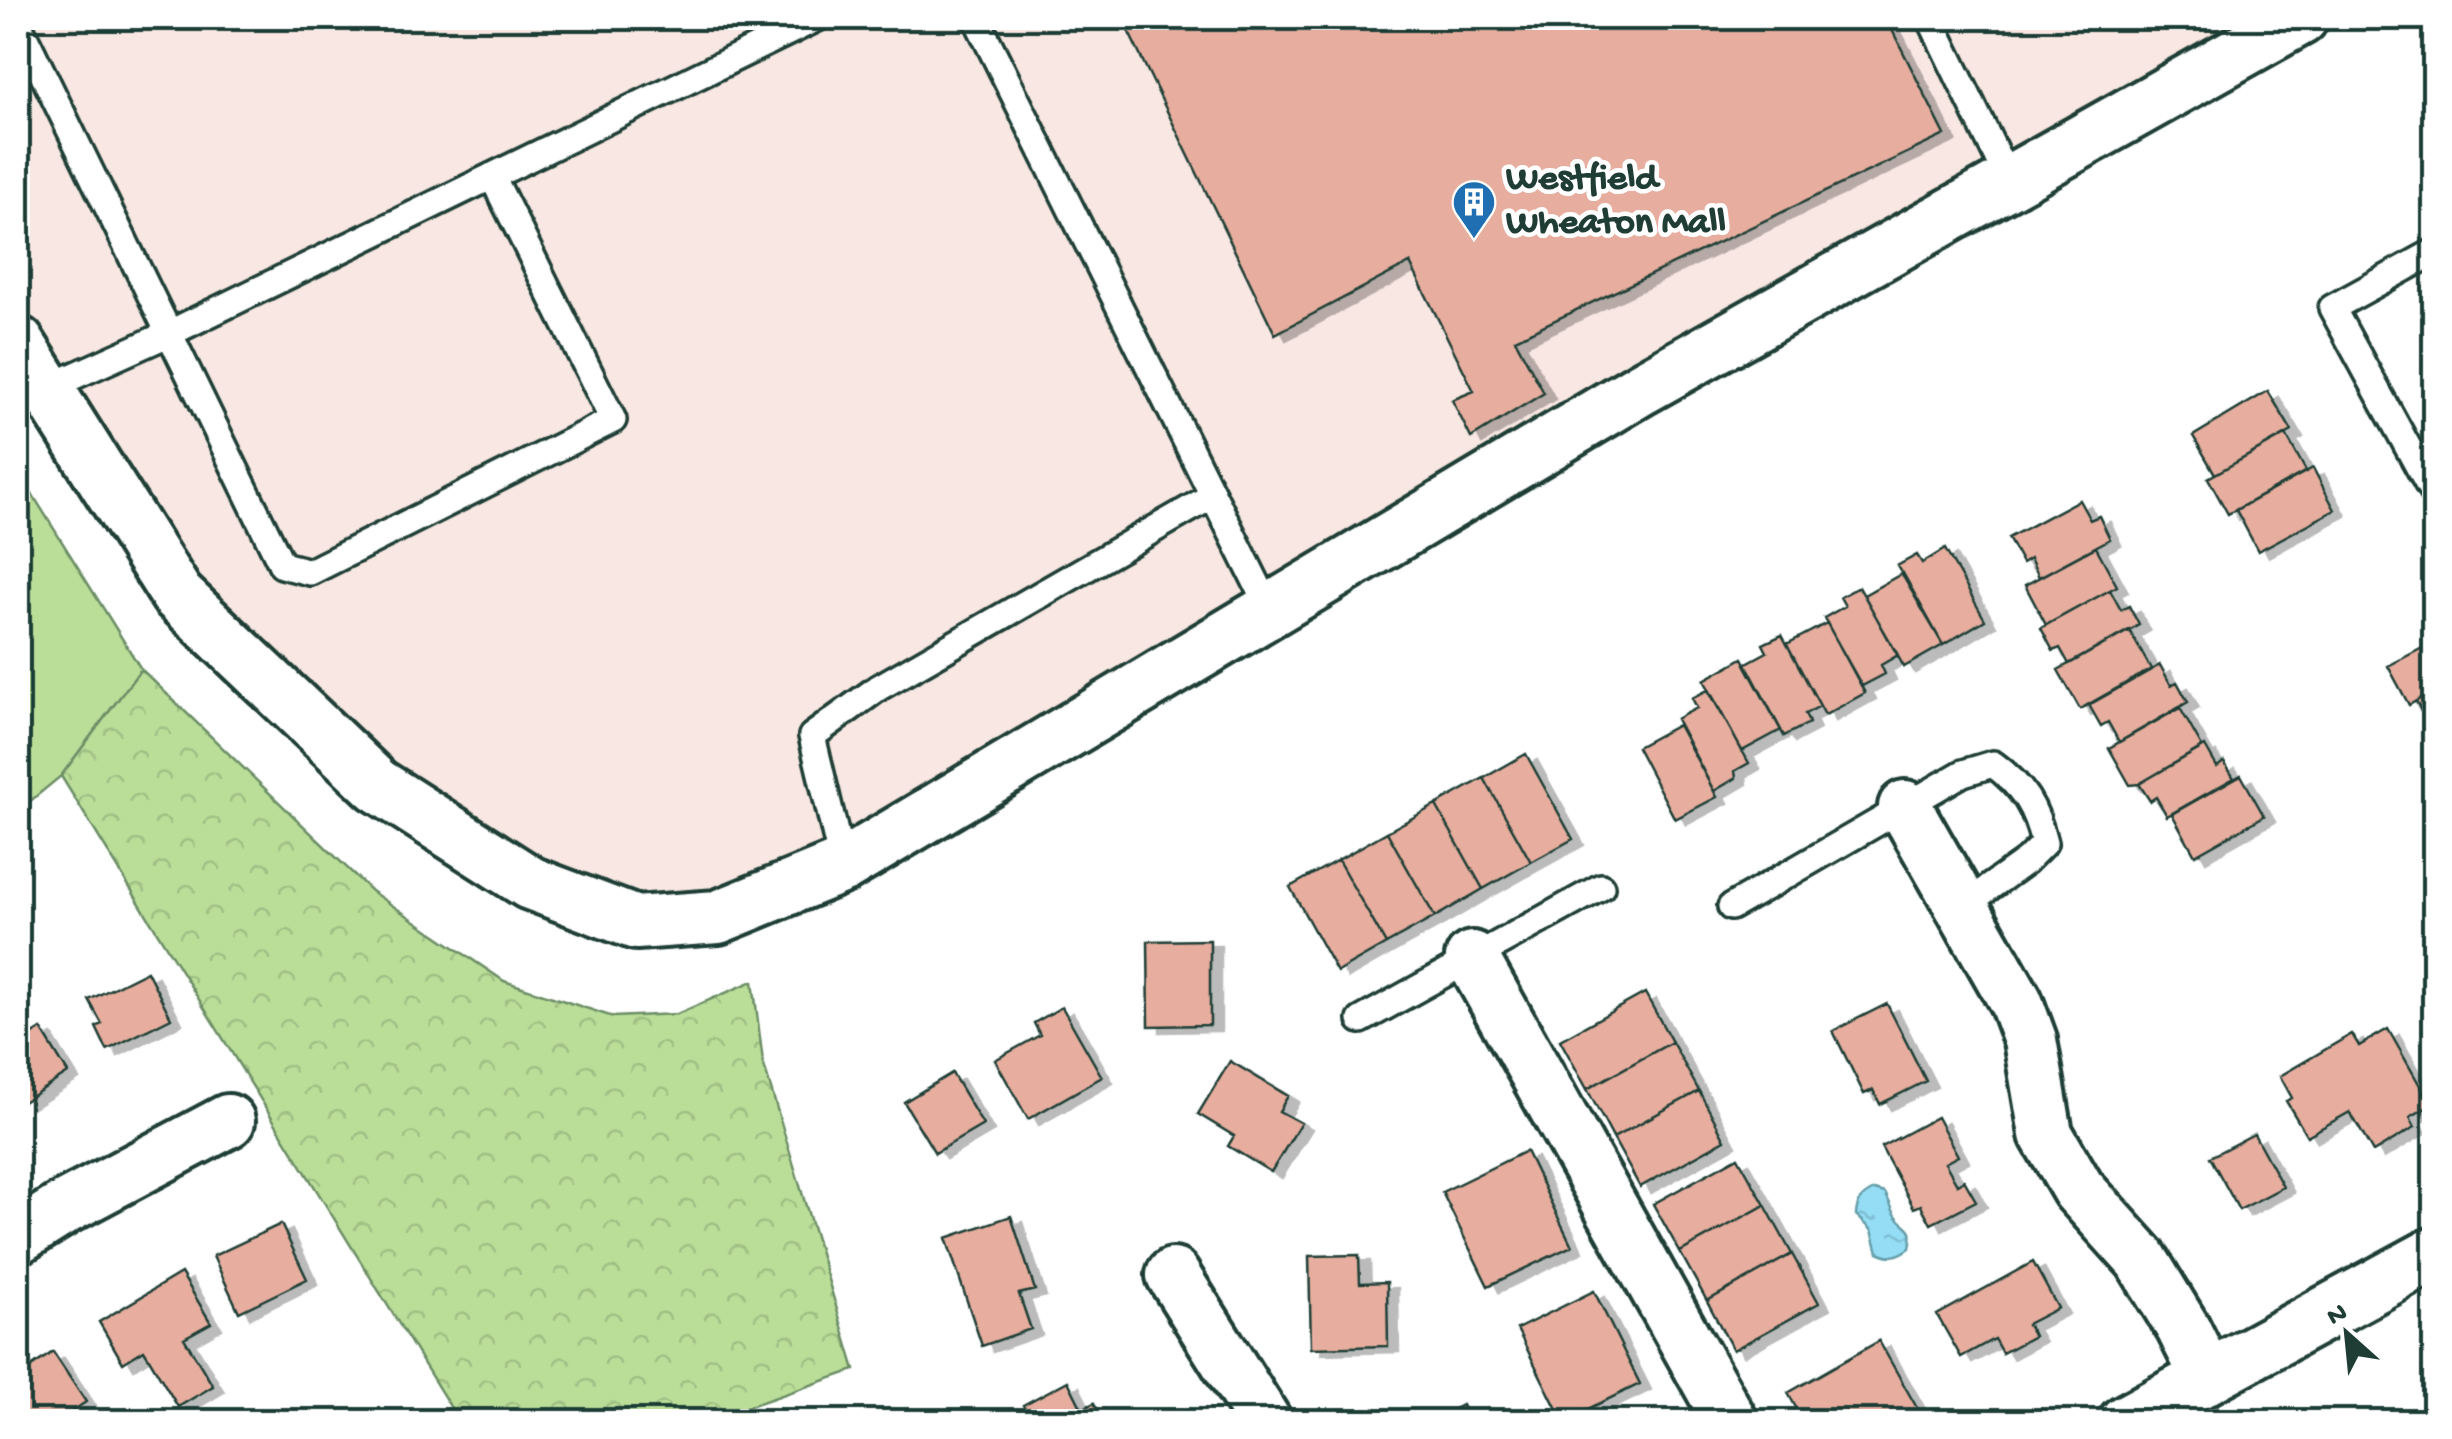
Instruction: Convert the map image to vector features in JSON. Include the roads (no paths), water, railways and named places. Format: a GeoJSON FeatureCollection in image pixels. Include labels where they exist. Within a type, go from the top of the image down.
{"type":"FeatureCollection","features":[{"type":"Feature","properties":{"kind":"street"},"geometry":{"type":"LineString","coordinates":[[18,344],[177,595],[377,785],[530,884],[636,923],[718,917],[844,866],[1642,388],[2302,18]]}},
{"type":"Feature","properties":{"kind":"street"},"geometry":{"type":"LineString","coordinates":[[1905,807],[2016,1002],[2030,1040],[2046,1134],[2078,1189],[2141,1259],[2184,1328],[2207,1376]]}},
{"type":"Feature","properties":{"kind":"street"},"geometry":{"type":"LineString","coordinates":[[1472,958],[1731,1422]]}},
{"type":"Feature","properties":{"kind":"street"},"geometry":{"type":"LineString","coordinates":[[18,1237],[64,1208],[228,1121]]}},
{"type":"Feature","properties":{"kind":"street"},"geometry":{"type":"LineString","coordinates":[[2125,1422],[2434,1254]]}},
{"type":"Feature","properties":{"kind":"street"},"geometry":{"type":"LineString","coordinates":[[1174,1275],[1265,1422]]}},
{"type":"Feature","properties":{"kind":"lane"},"geometry":{"type":"LineString","coordinates":[[46,389],[170,333],[817,18]]}},
{"type":"Feature","properties":{"kind":"lane"},"geometry":{"type":"LineString","coordinates":[[976,18],[1270,610]]}},
{"type":"Feature","properties":{"kind":"lane"},"geometry":{"type":"LineString","coordinates":[[1930,18],[2009,182]]}},
{"type":"Feature","properties":{"kind":"lane"},"geometry":{"type":"LineString","coordinates":[[18,22],[282,565],[310,572],[613,420],[492,176]]}},
{"type":"Feature","properties":{"kind":"lane"},"geometry":{"type":"LineString","coordinates":[[2434,252],[2332,308],[2434,495]]}},
{"type":"Feature","properties":{"kind":"lane"},"geometry":{"type":"LineString","coordinates":[[844,866],[812,736],[878,688],[1212,496]]}},
{"type":"Feature","properties":{"kind":"lane"},"geometry":{"type":"LineString","coordinates":[[1731,907],[1964,772],[1994,764],[2017,782],[2038,814],[2044,844],[1962,907]]}},
{"type":"Feature","properties":{"kind":"lane"},"geometry":{"type":"LineString","coordinates":[[1361,1020],[1600,887]]}},
{"type":"Feature","properties":{"kind":"water"},"geometry":{"type":"Polygon","coordinates":[[[1874,1190],[1885,1193],[1896,1216],[1911,1232],[1910,1248],[1898,1255],[1878,1252],[1872,1230],[1856,1215],[1861,1200],[1874,1190]]]}},
{"type":"Feature","properties":{"kind":"place","name":"Westfield Wheaton Mall"},"geometry":{"type":"Point","coordinates":[1474,240]}}]}
